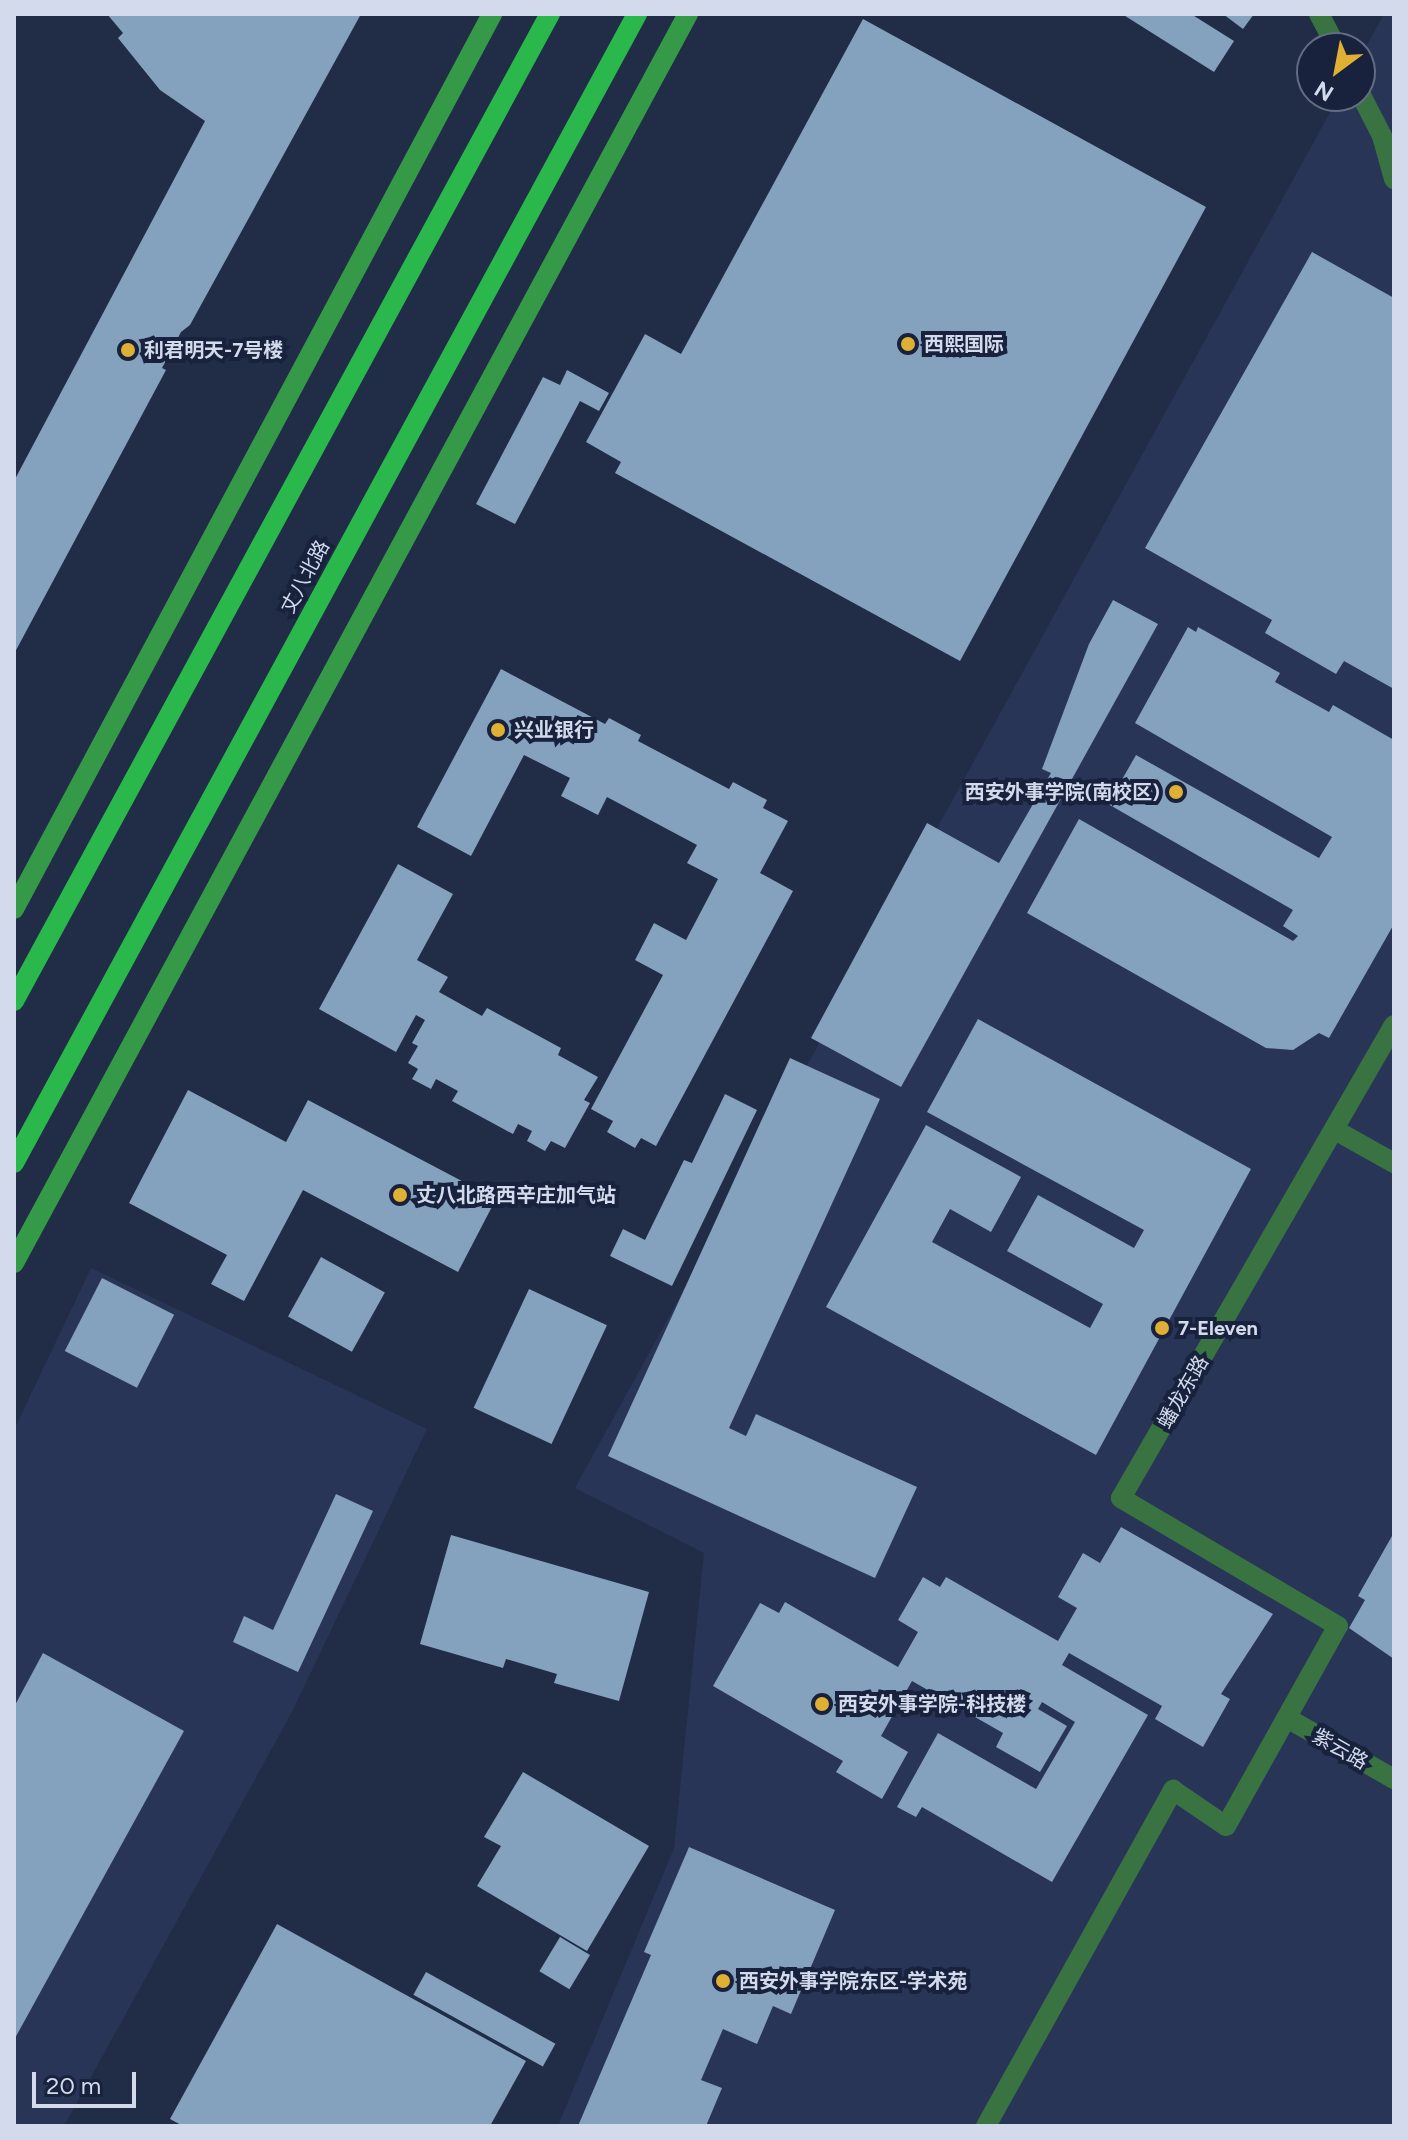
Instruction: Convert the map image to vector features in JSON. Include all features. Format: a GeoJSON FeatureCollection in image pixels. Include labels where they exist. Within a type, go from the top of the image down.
{"type":"FeatureCollection","features":[{"type":"Feature","properties":{"kind":"main road"},"geometry":{"type":"LineString","coordinates":[[14,909],[492,14]]}},
{"type":"Feature","properties":{"kind":"main road"},"geometry":{"type":"LineString","coordinates":[[14,1001],[550,14]]}},
{"type":"Feature","properties":{"kind":"main road","name":"丈八北路"},"geometry":{"type":"LineString","coordinates":[[14,1163],[637,14]]}},
{"type":"Feature","properties":{"kind":"main road"},"geometry":{"type":"LineString","coordinates":[[14,1263],[688,14]]}},
{"type":"Feature","properties":{"kind":"street"},"geometry":{"type":"LineString","coordinates":[[1319,14],[1329,32]]}},
{"type":"Feature","properties":{"kind":"street"},"geometry":{"type":"LineString","coordinates":[[1370,112],[1382,136],[1394,179]]}},
{"type":"Feature","properties":{"kind":"street","name":"蟠龙东路"},"geometry":{"type":"LineString","coordinates":[[1287,1718],[1338,1626],[1121,1498],[1394,1025]]}},
{"type":"Feature","properties":{"kind":"street"},"geometry":{"type":"LineString","coordinates":[[1335,1130],[1394,1163]]}},
{"type":"Feature","properties":{"kind":"street"},"geometry":{"type":"LineString","coordinates":[[986,2126],[1173,1790],[1226,1826],[1287,1718]]}},
{"type":"Feature","properties":{"kind":"street","name":"紫云路"},"geometry":{"type":"LineString","coordinates":[[1287,1718],[1394,1779]]}},
{"type":"Feature","properties":{"kind":"shaded area","name":"西安外事学院(南校区)"},"geometry":{"type":"Polygon","coordinates":[[[1384,14],[1394,14],[1394,2126],[558,2126],[674,1848],[704,1553],[575,1488],[1330,112],[1376,112],[1374,32],[1384,14]]]}},
{"type":"Feature","properties":{"kind":"shaded area"},"geometry":{"type":"Polygon","coordinates":[[[91,1268],[427,1429],[292,1712],[64,2126],[14,2126],[14,1430],[91,1268]]]}},
{"type":"Feature","properties":{"kind":"building","name":"利君明天-7号楼"},"geometry":{"type":"Polygon","coordinates":[[[107,14],[361,14],[190,325],[181,332],[162,368],[166,370],[14,654],[14,481],[205,121],[160,90],[118,38],[123,33],[107,14]]]}},
{"type":"Feature","properties":{"kind":"building"},"geometry":{"type":"Polygon","coordinates":[[[1122,14],[1191,14],[1234,41],[1214,72],[1122,14]]]}},
{"type":"Feature","properties":{"kind":"building"},"geometry":{"type":"Polygon","coordinates":[[[1223,14],[1254,14],[1243,29],[1223,14]]]}},
{"type":"Feature","properties":{"kind":"building","name":"西熙国际"},"geometry":{"type":"Polygon","coordinates":[[[863,19],[1206,207],[960,661],[615,473],[621,462],[586,442],[645,334],[681,354],[863,19]]]}},
{"type":"Feature","properties":{"kind":"building"},"geometry":{"type":"Polygon","coordinates":[[[1312,252],[1394,298],[1394,689],[1344,661],[1336,674],[1265,633],[1272,620],[1145,548],[1312,252]]]}},
{"type":"Feature","properties":{"kind":"building"},"geometry":{"type":"Polygon","coordinates":[[[567,370],[609,393],[599,411],[580,401],[515,524],[476,504],[543,377],[560,385],[567,370]]]}},
{"type":"Feature","properties":{"kind":"building"},"geometry":{"type":"Polygon","coordinates":[[[1113,600],[1158,624],[901,1087],[811,1038],[927,823],[999,863],[1051,773],[1042,769],[1089,644],[1113,600]]]}},
{"type":"Feature","properties":{"kind":"building"},"geometry":{"type":"Polygon","coordinates":[[[1188,627],[1196,632],[1198,627],[1280,673],[1275,682],[1329,712],[1333,705],[1394,740],[1394,924],[1329,1038],[1319,1033],[1293,1050],[1266,1048],[1027,913],[1079,819],[1293,941],[1298,936],[1283,926],[1293,910],[1108,804],[1136,755],[1319,858],[1332,837],[1135,723],[1188,627]]]}},
{"type":"Feature","properties":{"kind":"building"},"geometry":{"type":"Polygon","coordinates":[[[501,669],[605,724],[609,718],[641,735],[638,741],[729,789],[733,782],[767,800],[763,808],[788,821],[760,873],[793,891],[656,1146],[641,1138],[635,1148],[607,1132],[613,1121],[591,1109],[663,975],[635,960],[654,923],[686,940],[718,879],[687,863],[697,845],[607,797],[598,815],[561,796],[570,778],[524,755],[471,856],[417,827],[501,669]]]}},
{"type":"Feature","properties":{"kind":"building"},"geometry":{"type":"Polygon","coordinates":[[[398,864],[453,894],[417,960],[448,977],[439,992],[482,1016],[487,1008],[561,1048],[558,1055],[598,1077],[584,1100],[590,1103],[565,1148],[551,1141],[545,1151],[527,1141],[532,1131],[518,1124],[513,1134],[452,1101],[458,1091],[436,1079],[431,1089],[412,1079],[418,1069],[408,1063],[418,1046],[412,1043],[425,1020],[416,1015],[396,1052],[319,1009],[398,864]]]}},
{"type":"Feature","properties":{"kind":"building"},"geometry":{"type":"Polygon","coordinates":[[[978,1019],[1251,1169],[1096,1455],[826,1307],[926,1125],[1021,1177],[991,1232],[950,1209],[932,1242],[1090,1328],[1103,1304],[1007,1251],[1038,1195],[1134,1248],[1144,1230],[927,1112],[978,1019]]]}},
{"type":"Feature","properties":{"kind":"building"},"geometry":{"type":"Polygon","coordinates":[[[790,1058],[880,1099],[729,1428],[746,1436],[756,1414],[917,1487],[875,1578],[608,1456],[790,1058]]]}},
{"type":"Feature","properties":{"kind":"building","name":"丈八北路西辛庄加气站"},"geometry":{"type":"Polygon","coordinates":[[[188,1090],[286,1142],[308,1100],[496,1199],[458,1272],[303,1190],[244,1301],[211,1284],[227,1255],[129,1203],[188,1090]]]}},
{"type":"Feature","properties":{"kind":"building"},"geometry":{"type":"Polygon","coordinates":[[[725,1094],[757,1110],[672,1286],[610,1256],[623,1229],[645,1240],[684,1160],[692,1163],[725,1094]]]}},
{"type":"Feature","properties":{"kind":"building"},"geometry":{"type":"Polygon","coordinates":[[[321,1257],[385,1292],[352,1352],[288,1316],[321,1257]]]}},
{"type":"Feature","properties":{"kind":"building"},"geometry":{"type":"Polygon","coordinates":[[[102,1278],[174,1315],[137,1388],[65,1351],[102,1278]]]}},
{"type":"Feature","properties":{"kind":"building"},"geometry":{"type":"Polygon","coordinates":[[[529,1289],[607,1325],[552,1444],[474,1408],[529,1289]]]}},
{"type":"Feature","properties":{"kind":"building"},"geometry":{"type":"Polygon","coordinates":[[[336,1494],[373,1511],[298,1672],[233,1642],[244,1616],[273,1630],[336,1494]]]}},
{"type":"Feature","properties":{"kind":"building","name":"西安外事学院-科技楼"},"geometry":{"type":"Polygon","coordinates":[[[1121,1527],[1273,1614],[1221,1694],[1230,1699],[1203,1747],[1155,1719],[1162,1706],[1069,1653],[1062,1665],[1148,1715],[1052,1882],[922,1807],[916,1817],[897,1807],[938,1733],[1036,1789],[1075,1722],[1042,1702],[1038,1709],[1067,1726],[1040,1772],[996,1747],[1003,1733],[912,1681],[881,1736],[908,1752],[882,1799],[836,1772],[843,1761],[713,1686],[760,1603],[779,1613],[785,1602],[898,1667],[918,1632],[898,1620],[923,1577],[940,1587],[946,1577],[1058,1641],[1077,1608],[1058,1597],[1083,1553],[1100,1563],[1121,1527]]]}},
{"type":"Feature","properties":{"kind":"building"},"geometry":{"type":"Polygon","coordinates":[[[451,1535],[649,1592],[619,1701],[554,1683],[557,1674],[506,1659],[503,1668],[420,1644],[451,1535]]]}},
{"type":"Feature","properties":{"kind":"building"},"geometry":{"type":"Polygon","coordinates":[[[1392,1536],[1394,1659],[1349,1628],[1365,1600],[1358,1596],[1392,1536]]]}},
{"type":"Feature","properties":{"kind":"building"},"geometry":{"type":"Polygon","coordinates":[[[43,1653],[184,1731],[14,2040],[14,1707],[43,1653]]]}},
{"type":"Feature","properties":{"kind":"building"},"geometry":{"type":"Polygon","coordinates":[[[523,1772],[649,1846],[587,1951],[477,1886],[501,1846],[484,1837],[523,1772]]]}},
{"type":"Feature","properties":{"kind":"building","name":"西安外事学院东区-学术苑"},"geometry":{"type":"Polygon","coordinates":[[[689,1847],[835,1910],[791,2014],[773,2006],[757,2044],[723,2029],[701,2080],[722,2088],[706,2126],[578,2126],[651,1955],[644,1952],[689,1847]]]}},
{"type":"Feature","properties":{"kind":"building"},"geometry":{"type":"Polygon","coordinates":[[[277,1924],[526,2061],[490,2126],[183,2126],[170,2119],[277,1924]]]}},
{"type":"Feature","properties":{"kind":"building"},"geometry":{"type":"Polygon","coordinates":[[[560,1937],[590,1955],[569,1989],[539,1971],[560,1937]]]}},
{"type":"Feature","properties":{"kind":"building"},"geometry":{"type":"Polygon","coordinates":[[[426,1972],[555,2044],[543,2066],[413,1995],[426,1972]]]}},
{"type":"Feature","properties":{"kind":"place","name":"西熙国际"},"geometry":{"type":"Point","coordinates":[908,344]}},
{"type":"Feature","properties":{"kind":"place","name":"利君明天-7号楼"},"geometry":{"type":"Point","coordinates":[128,350]}},
{"type":"Feature","properties":{"kind":"place","name":"兴业银行"},"geometry":{"type":"Point","coordinates":[498,730]}},
{"type":"Feature","properties":{"kind":"place","name":"西安外事学院(南校区)"},"geometry":{"type":"Point","coordinates":[1176,792]}},
{"type":"Feature","properties":{"kind":"place","name":"丈八北路西辛庄加气站"},"geometry":{"type":"Point","coordinates":[400,1195]}},
{"type":"Feature","properties":{"kind":"place","name":"7-Eleven"},"geometry":{"type":"Point","coordinates":[1162,1328]}},
{"type":"Feature","properties":{"kind":"place","name":"西安外事学院-科技楼"},"geometry":{"type":"Point","coordinates":[822,1704]}},
{"type":"Feature","properties":{"kind":"place","name":"西安外事学院东区-学术苑"},"geometry":{"type":"Point","coordinates":[723,1981]}}]}
